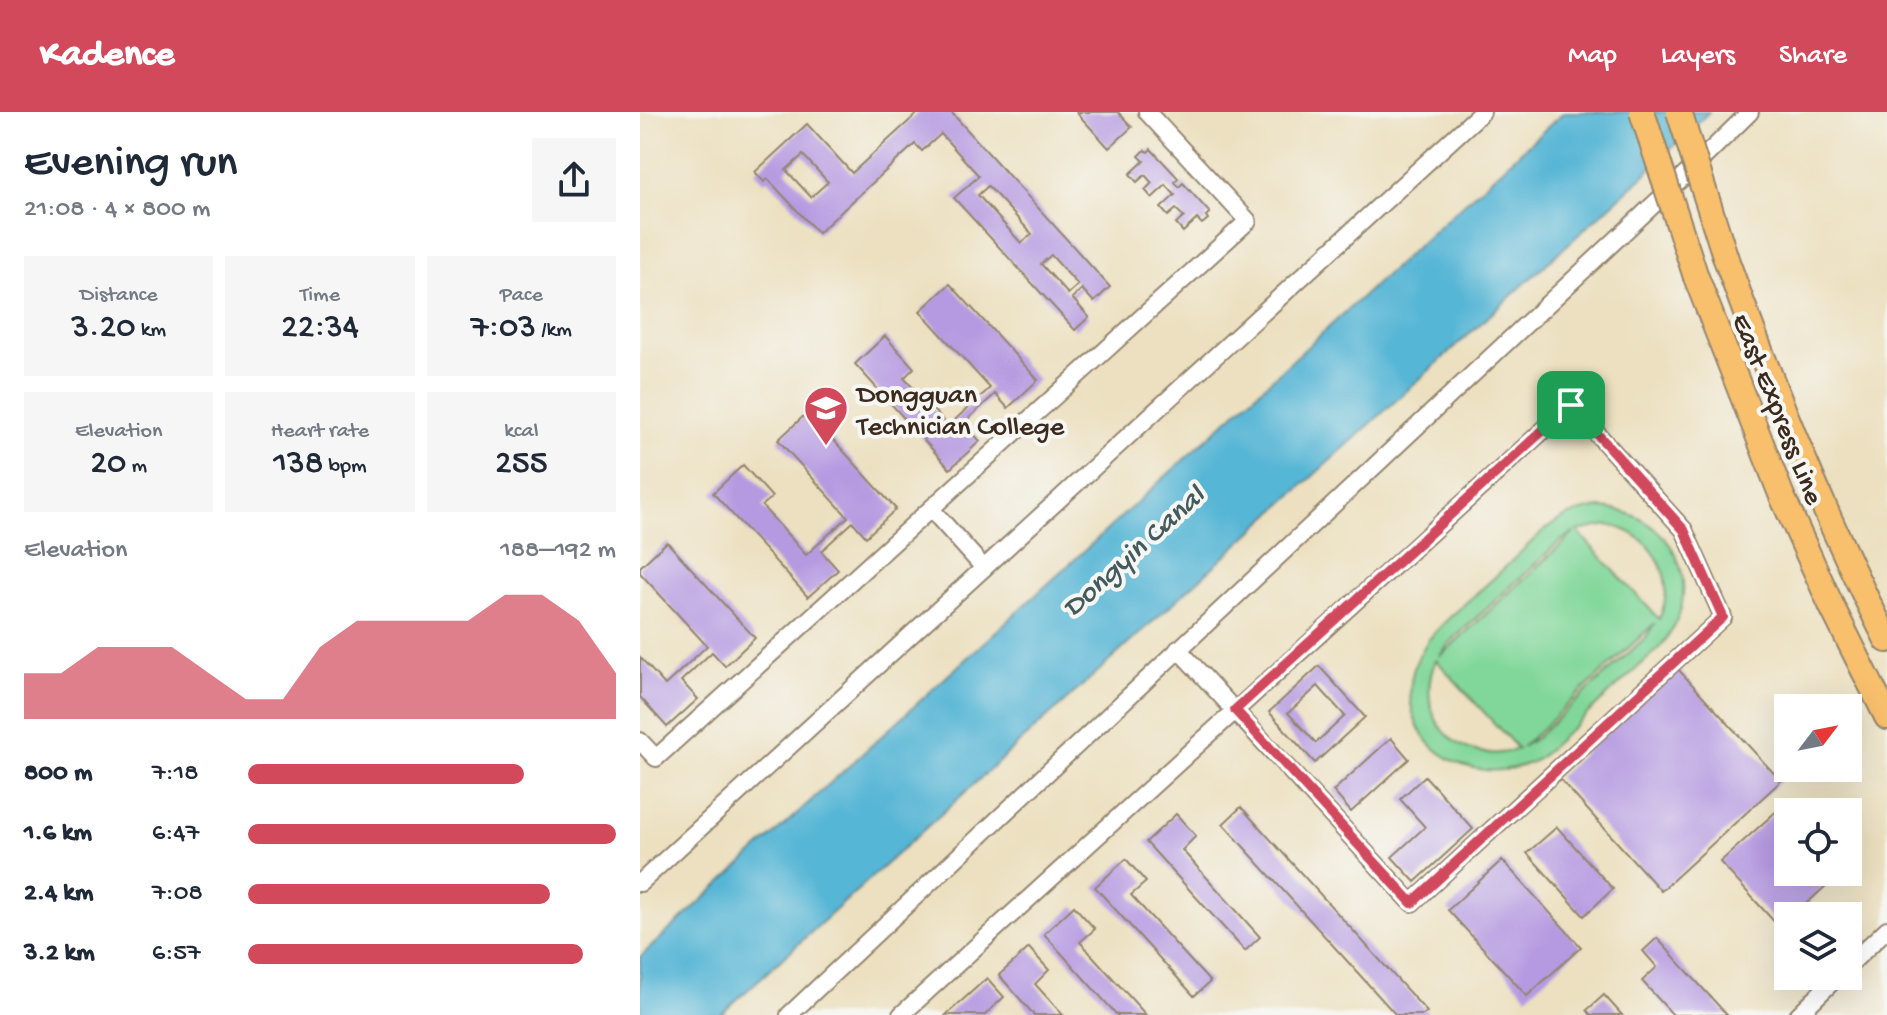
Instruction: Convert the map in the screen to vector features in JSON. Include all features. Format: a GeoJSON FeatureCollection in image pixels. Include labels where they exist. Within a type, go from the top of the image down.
{"type":"FeatureCollection","features":[{"type":"Feature","properties":{"kind":"highway","name":"East Express Line"},"geometry":{"type":"LineString","coordinates":[[1642,112],[1696,277],[1781,494],[1832,607],[1887,717]]}},
{"type":"Feature","properties":{"kind":"highway","name":"East Express Line"},"geometry":{"type":"LineString","coordinates":[[1679,112],[1726,259],[1768,376],[1856,580],[1887,640]]}},
{"type":"Feature","properties":{"kind":"lane"},"geometry":{"type":"LineString","coordinates":[[640,741],[656,758],[1248,221],[1147,112]]}},
{"type":"Feature","properties":{"kind":"lane"},"geometry":{"type":"LineString","coordinates":[[640,883],[1482,112]]}},
{"type":"Feature","properties":{"kind":"lane"},"geometry":{"type":"LineString","coordinates":[[789,1015],[1750,112]]}},
{"type":"Feature","properties":{"kind":"lane"},"geometry":{"type":"LineString","coordinates":[[901,1015],[1235,710],[1571,405],[1684,530],[1723,617],[1412,903],[1235,710],[1178,649]]}},
{"type":"Feature","properties":{"kind":"lane"},"geometry":{"type":"LineString","coordinates":[[931,509],[984,568]]}},
{"type":"Feature","properties":{"kind":"lane"},"geometry":{"type":"LineString","coordinates":[[1862,953],[1887,929]]}},
{"type":"Feature","properties":{"kind":"lane"},"geometry":{"type":"LineString","coordinates":[[1798,1015],[1824,990]]}},
{"type":"Feature","properties":{"kind":"green space"},"geometry":{"type":"Polygon","coordinates":[[[1596,508],[1623,512],[1646,522],[1664,537],[1676,557],[1683,579],[1682,602],[1674,626],[1658,649],[1538,759],[1512,768],[1487,770],[1463,765],[1442,754],[1425,738],[1414,717],[1410,692],[1415,665],[1424,647],[1445,621],[1544,531],[1565,517],[1596,508]],[[1608,525],[1577,531],[1659,619],[1666,588],[1664,573],[1649,547],[1638,537],[1608,525]],[[1573,533],[1559,542],[1449,643],[1439,657],[1573,533]],[[1655,623],[1522,747],[1536,738],[1646,637],[1655,623]],[[1436,660],[1430,681],[1430,701],[1436,718],[1446,733],[1460,745],[1477,752],[1497,753],[1518,749],[1436,660]]]}},
{"type":"Feature","properties":{"kind":"water","name":"Dongyin Canal"},"geometry":{"type":"Polygon","coordinates":[[[1564,112],[1709,112],[1642,177],[720,1015],[640,1015],[640,957],[1564,112]]]}},
{"type":"Feature","properties":{"kind":"building"},"geometry":{"type":"Polygon","coordinates":[[[919,112],[951,112],[1110,287],[1094,302],[1082,289],[1072,298],[1089,317],[1075,330],[954,198],[979,176],[941,134],[922,151],[915,144],[818,233],[768,179],[764,182],[755,172],[807,124],[852,173],[919,112]],[[803,155],[786,170],[811,197],[828,182],[803,155]],[[988,186],[978,195],[1021,243],[1032,234],[988,186]],[[1051,255],[1041,264],[1068,294],[1078,285],[1051,255]]]}},
{"type":"Feature","properties":{"kind":"building"},"geometry":{"type":"Polygon","coordinates":[[[1076,112],[1118,112],[1132,127],[1109,148],[1076,112]]]}},
{"type":"Feature","properties":{"kind":"building"},"geometry":{"type":"Polygon","coordinates":[[[1151,149],[1178,178],[1175,182],[1179,187],[1183,183],[1210,213],[1202,224],[1197,219],[1183,232],[1176,224],[1184,217],[1176,209],[1168,216],[1161,208],[1175,195],[1166,185],[1152,198],[1145,190],[1152,183],[1145,175],[1137,182],[1130,174],[1144,161],[1139,156],[1151,149]]]}},
{"type":"Feature","properties":{"kind":"building"},"geometry":{"type":"Polygon","coordinates":[[[950,284],[1038,380],[1008,408],[995,394],[964,423],[980,441],[950,469],[855,364],[885,336],[914,368],[904,378],[948,426],[990,388],[920,311],[950,284]]]}},
{"type":"Feature","properties":{"kind":"building"},"geometry":{"type":"Polygon","coordinates":[[[808,412],[896,509],[866,537],[853,522],[821,551],[838,570],[808,597],[713,493],[743,465],[772,497],[762,506],[806,555],[848,517],[778,440],[808,412]]]}},
{"type":"Feature","properties":{"kind":"building"},"geometry":{"type":"Polygon","coordinates":[[[667,542],[755,638],[725,666],[712,652],[681,681],[698,699],[667,727],[640,697],[640,657],[665,685],[707,646],[640,573],[640,567],[667,542]]]}},
{"type":"Feature","properties":{"kind":"building"},"geometry":{"type":"Polygon","coordinates":[[[1319,666],[1365,717],[1315,763],[1269,712],[1319,666]],[[1318,686],[1288,713],[1316,743],[1345,716],[1318,686]]]}},
{"type":"Feature","properties":{"kind":"building"},"geometry":{"type":"Polygon","coordinates":[[[1677,668],[1774,773],[1774,782],[1780,782],[1661,891],[1558,777],[1677,668]]]}},
{"type":"Feature","properties":{"kind":"building"},"geometry":{"type":"Polygon","coordinates":[[[1391,738],[1409,759],[1351,812],[1333,791],[1391,738]]]}},
{"type":"Feature","properties":{"kind":"building"},"geometry":{"type":"Polygon","coordinates":[[[1425,776],[1473,829],[1415,882],[1392,857],[1425,827],[1400,799],[1425,776]]]}},
{"type":"Feature","properties":{"kind":"building"},"geometry":{"type":"Polygon","coordinates":[[[1241,807],[1427,1012],[1423,1015],[1396,1015],[1223,824],[1241,807]]]}},
{"type":"Feature","properties":{"kind":"building"},"geometry":{"type":"Polygon","coordinates":[[[1774,813],[1774,886],[1826,886],[1808,902],[1774,902],[1774,921],[1720,862],[1774,813]]]}},
{"type":"Feature","properties":{"kind":"building"},"geometry":{"type":"Polygon","coordinates":[[[1176,814],[1196,836],[1182,850],[1260,937],[1245,951],[1146,842],[1176,814]]]}},
{"type":"Feature","properties":{"kind":"building"},"geometry":{"type":"Polygon","coordinates":[[[1557,827],[1613,889],[1584,916],[1527,853],[1557,827]]]}},
{"type":"Feature","properties":{"kind":"building"},"geometry":{"type":"Polygon","coordinates":[[[1126,859],[1146,882],[1131,895],[1210,982],[1194,996],[1095,887],[1126,859]]]}},
{"type":"Feature","properties":{"kind":"building"},"geometry":{"type":"Polygon","coordinates":[[[1502,860],[1581,947],[1527,996],[1448,910],[1502,860]]]}},
{"type":"Feature","properties":{"kind":"building"},"geometry":{"type":"Polygon","coordinates":[[[1074,906],[1095,929],[1080,942],[1146,1015],[1117,1015],[1044,934],[1074,906]]]}},
{"type":"Feature","properties":{"kind":"building"},"geometry":{"type":"Polygon","coordinates":[[[1657,938],[1727,1015],[1673,1015],[1642,981],[1657,967],[1643,951],[1657,938]]]}},
{"type":"Feature","properties":{"kind":"building"},"geometry":{"type":"Polygon","coordinates":[[[1029,948],[1049,970],[1035,984],[1063,1015],[1034,1015],[999,975],[1029,948]]]}},
{"type":"Feature","properties":{"kind":"building"},"geometry":{"type":"Polygon","coordinates":[[[987,978],[1004,997],[985,1015],[946,1015],[987,978]]]}},
{"type":"Feature","properties":{"kind":"building"},"geometry":{"type":"Polygon","coordinates":[[[1604,995],[1622,1015],[1591,1015],[1587,1010],[1604,995]]]}},
{"type":"Feature","properties":{"kind":"place","name":"Dongguan Technician College"},"geometry":{"type":"Point","coordinates":[826,447]}},
{"type":"Feature","properties":{"kind":"route"},"geometry":{"type":"LineString","coordinates":[[1571,405],[1684,530],[1723,617],[1412,903],[1235,710],[1571,405]]}}]}
